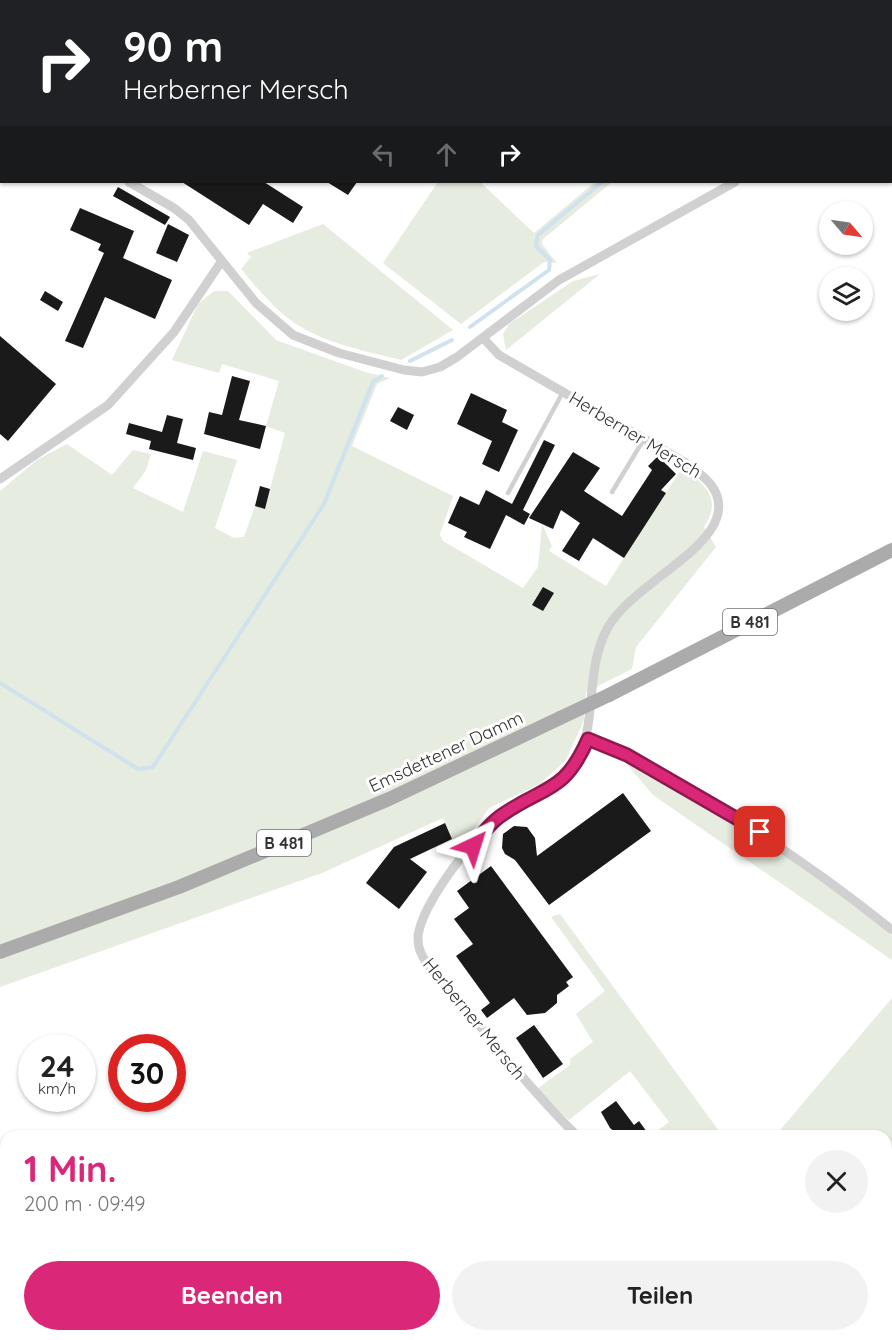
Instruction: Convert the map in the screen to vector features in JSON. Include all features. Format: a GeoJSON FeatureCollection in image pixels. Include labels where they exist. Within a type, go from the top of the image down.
{"type":"FeatureCollection","features":[{"type":"Feature","properties":{"kind":"main road","name":"Emsdettener Damm"},"geometry":{"type":"LineString","coordinates":[[0,952],[201,878],[389,799],[609,695],[892,550]]}},
{"type":"Feature","properties":{"kind":"street"},"geometry":{"type":"LineString","coordinates":[[131,183],[174,207],[189,220],[256,303],[293,334],[339,353],[404,370],[422,372],[440,367],[483,338],[559,280],[733,183]]}},
{"type":"Feature","properties":{"kind":"street"},"geometry":{"type":"LineString","coordinates":[[0,479],[108,405],[174,332],[221,262]]}},
{"type":"Feature","properties":{"kind":"street","name":"Herberner Mersch"},"geometry":{"type":"LineString","coordinates":[[483,338],[499,355],[686,463],[710,480],[717,495],[717,516],[712,528],[686,555],[626,603],[607,630],[592,672],[588,739],[569,773],[554,787],[510,809],[484,831],[438,888],[427,908],[418,936],[421,954],[443,982],[534,1092],[571,1130]]}},
{"type":"Feature","properties":{"kind":"street"},"geometry":{"type":"LineString","coordinates":[[588,739],[627,755],[760,832],[892,930]]}},
{"type":"Feature","properties":{"kind":"lane"},"geometry":{"type":"LineString","coordinates":[[508,493],[563,392]]}},
{"type":"Feature","properties":{"kind":"lane"},"geometry":{"type":"LineString","coordinates":[[612,492],[644,440]]}},
{"type":"Feature","properties":{"kind":"shaded area"},"geometry":{"type":"Polygon","coordinates":[[[437,183],[481,183],[534,233],[594,183],[611,183],[542,240],[542,244],[557,263],[544,262],[461,324],[383,263],[437,183]]]}},
{"type":"Feature","properties":{"kind":"shaded area"},"geometry":{"type":"Polygon","coordinates":[[[323,224],[453,330],[401,360],[334,342],[308,331],[288,318],[241,269],[251,257],[247,253],[323,224]]]}},
{"type":"Feature","properties":{"kind":"shaded area"},"geometry":{"type":"Polygon","coordinates":[[[600,274],[506,350],[503,334],[509,324],[573,281],[600,274]]]}},
{"type":"Feature","properties":{"kind":"shaded area"},"geometry":{"type":"Polygon","coordinates":[[[214,291],[228,291],[276,340],[365,372],[390,378],[377,384],[352,446],[453,496],[440,534],[443,541],[523,588],[538,567],[542,524],[552,546],[549,551],[606,586],[682,468],[698,480],[709,493],[712,508],[704,527],[716,547],[636,647],[632,669],[586,692],[584,720],[566,760],[540,784],[489,808],[458,851],[443,818],[322,873],[0,987],[0,491],[37,460],[67,444],[112,475],[133,450],[151,454],[146,470],[133,488],[183,512],[203,451],[237,460],[215,528],[234,538],[244,537],[255,506],[265,508],[285,433],[266,426],[279,381],[222,364],[219,373],[172,360],[198,304],[214,291]]]}},
{"type":"Feature","properties":{"kind":"shaded area"},"geometry":{"type":"Polygon","coordinates":[[[624,761],[754,834],[856,905],[892,936],[892,960],[653,795],[624,761]]]}},
{"type":"Feature","properties":{"kind":"shaded area"},"geometry":{"type":"Polygon","coordinates":[[[560,914],[718,1130],[659,1130],[669,1122],[630,1071],[569,1120],[537,1089],[570,1065],[570,1059],[593,1042],[576,1014],[605,991],[551,917],[560,914]]]}},
{"type":"Feature","properties":{"kind":"shaded area"},"geometry":{"type":"Polygon","coordinates":[[[892,998],[892,1130],[780,1130],[892,998]]]}},
{"type":"Feature","properties":{"kind":"building"},"geometry":{"type":"Polygon","coordinates":[[[184,183],[266,183],[303,207],[293,223],[263,204],[249,225],[184,183]]]}},
{"type":"Feature","properties":{"kind":"building"},"geometry":{"type":"Polygon","coordinates":[[[329,183],[356,183],[348,195],[329,183]]]}},
{"type":"Feature","properties":{"kind":"building"},"geometry":{"type":"Polygon","coordinates":[[[118,187],[170,217],[165,225],[113,196],[118,187]]]}},
{"type":"Feature","properties":{"kind":"building"},"geometry":{"type":"Polygon","coordinates":[[[80,208],[134,231],[123,258],[172,280],[155,319],[105,297],[83,348],[65,341],[104,253],[98,250],[101,244],[70,230],[80,208]]]}},
{"type":"Feature","properties":{"kind":"building"},"geometry":{"type":"Polygon","coordinates":[[[168,224],[189,235],[177,262],[156,253],[168,224]]]}},
{"type":"Feature","properties":{"kind":"building"},"geometry":{"type":"Polygon","coordinates":[[[45,291],[63,302],[58,311],[40,300],[45,291]]]}},
{"type":"Feature","properties":{"kind":"building"},"geometry":{"type":"Polygon","coordinates":[[[0,336],[56,384],[8,441],[0,434],[0,336]]]}},
{"type":"Feature","properties":{"kind":"building"},"geometry":{"type":"Polygon","coordinates":[[[232,376],[250,381],[239,420],[266,426],[260,449],[204,434],[209,412],[222,415],[232,376]]]}},
{"type":"Feature","properties":{"kind":"building"},"geometry":{"type":"Polygon","coordinates":[[[471,393],[507,410],[502,422],[518,430],[499,472],[482,464],[492,441],[457,424],[471,393]]]}},
{"type":"Feature","properties":{"kind":"building"},"geometry":{"type":"Polygon","coordinates":[[[398,407],[414,415],[407,430],[390,421],[398,407]]]}},
{"type":"Feature","properties":{"kind":"building"},"geometry":{"type":"Polygon","coordinates":[[[167,415],[183,419],[177,443],[196,448],[193,460],[149,449],[151,441],[126,434],[129,423],[162,432],[167,415]]]}},
{"type":"Feature","properties":{"kind":"building"},"geometry":{"type":"Polygon","coordinates":[[[544,440],[555,445],[523,510],[530,514],[524,525],[506,515],[490,549],[464,537],[467,532],[448,523],[460,496],[479,505],[486,490],[512,504],[544,440]]]}},
{"type":"Feature","properties":{"kind":"building"},"geometry":{"type":"Polygon","coordinates":[[[573,452],[600,468],[584,491],[622,516],[652,470],[648,466],[658,456],[676,474],[661,490],[666,493],[624,558],[593,538],[579,561],[562,551],[580,523],[561,510],[553,529],[529,518],[573,452]]]}},
{"type":"Feature","properties":{"kind":"building"},"geometry":{"type":"Polygon","coordinates":[[[260,486],[270,489],[265,509],[255,506],[260,486]]]}},
{"type":"Feature","properties":{"kind":"building"},"geometry":{"type":"Polygon","coordinates":[[[543,587],[554,593],[543,611],[532,605],[543,587]]]}},
{"type":"Feature","properties":{"kind":"building"},"geometry":{"type":"Polygon","coordinates":[[[623,793],[651,831],[549,905],[515,860],[505,854],[502,848],[503,834],[514,826],[527,827],[535,838],[537,856],[623,793]]]}},
{"type":"Feature","properties":{"kind":"building"},"geometry":{"type":"Polygon","coordinates":[[[445,823],[452,839],[410,859],[427,872],[399,909],[366,883],[394,847],[445,823]]]}},
{"type":"Feature","properties":{"kind":"building"},"geometry":{"type":"Polygon","coordinates":[[[491,866],[573,977],[566,982],[569,986],[557,995],[557,1003],[545,1013],[527,1015],[514,998],[487,1018],[481,1010],[490,1003],[456,956],[473,944],[454,919],[469,908],[457,891],[491,866]]]}},
{"type":"Feature","properties":{"kind":"building"},"geometry":{"type":"Polygon","coordinates":[[[534,1025],[563,1064],[543,1078],[516,1038],[534,1025]]]}},
{"type":"Feature","properties":{"kind":"building"},"geometry":{"type":"Polygon","coordinates":[[[616,1101],[634,1125],[639,1121],[646,1130],[612,1130],[601,1112],[616,1101]]]}},
{"type":"Feature","properties":{"kind":"waterway"},"geometry":{"type":"LineString","coordinates":[[470,327],[549,270],[550,260],[536,246],[538,235],[601,183]]}},
{"type":"Feature","properties":{"kind":"waterway"},"geometry":{"type":"LineString","coordinates":[[410,361],[452,340]]}},
{"type":"Feature","properties":{"kind":"waterway"},"geometry":{"type":"LineString","coordinates":[[0,683],[138,769],[153,767],[324,504],[373,382],[382,376]]}},
{"type":"Feature","properties":{"kind":"route"},"geometry":{"type":"LineString","coordinates":[[473,846],[484,831],[499,817],[554,787],[569,773],[588,739],[627,755],[760,832]]}}]}
